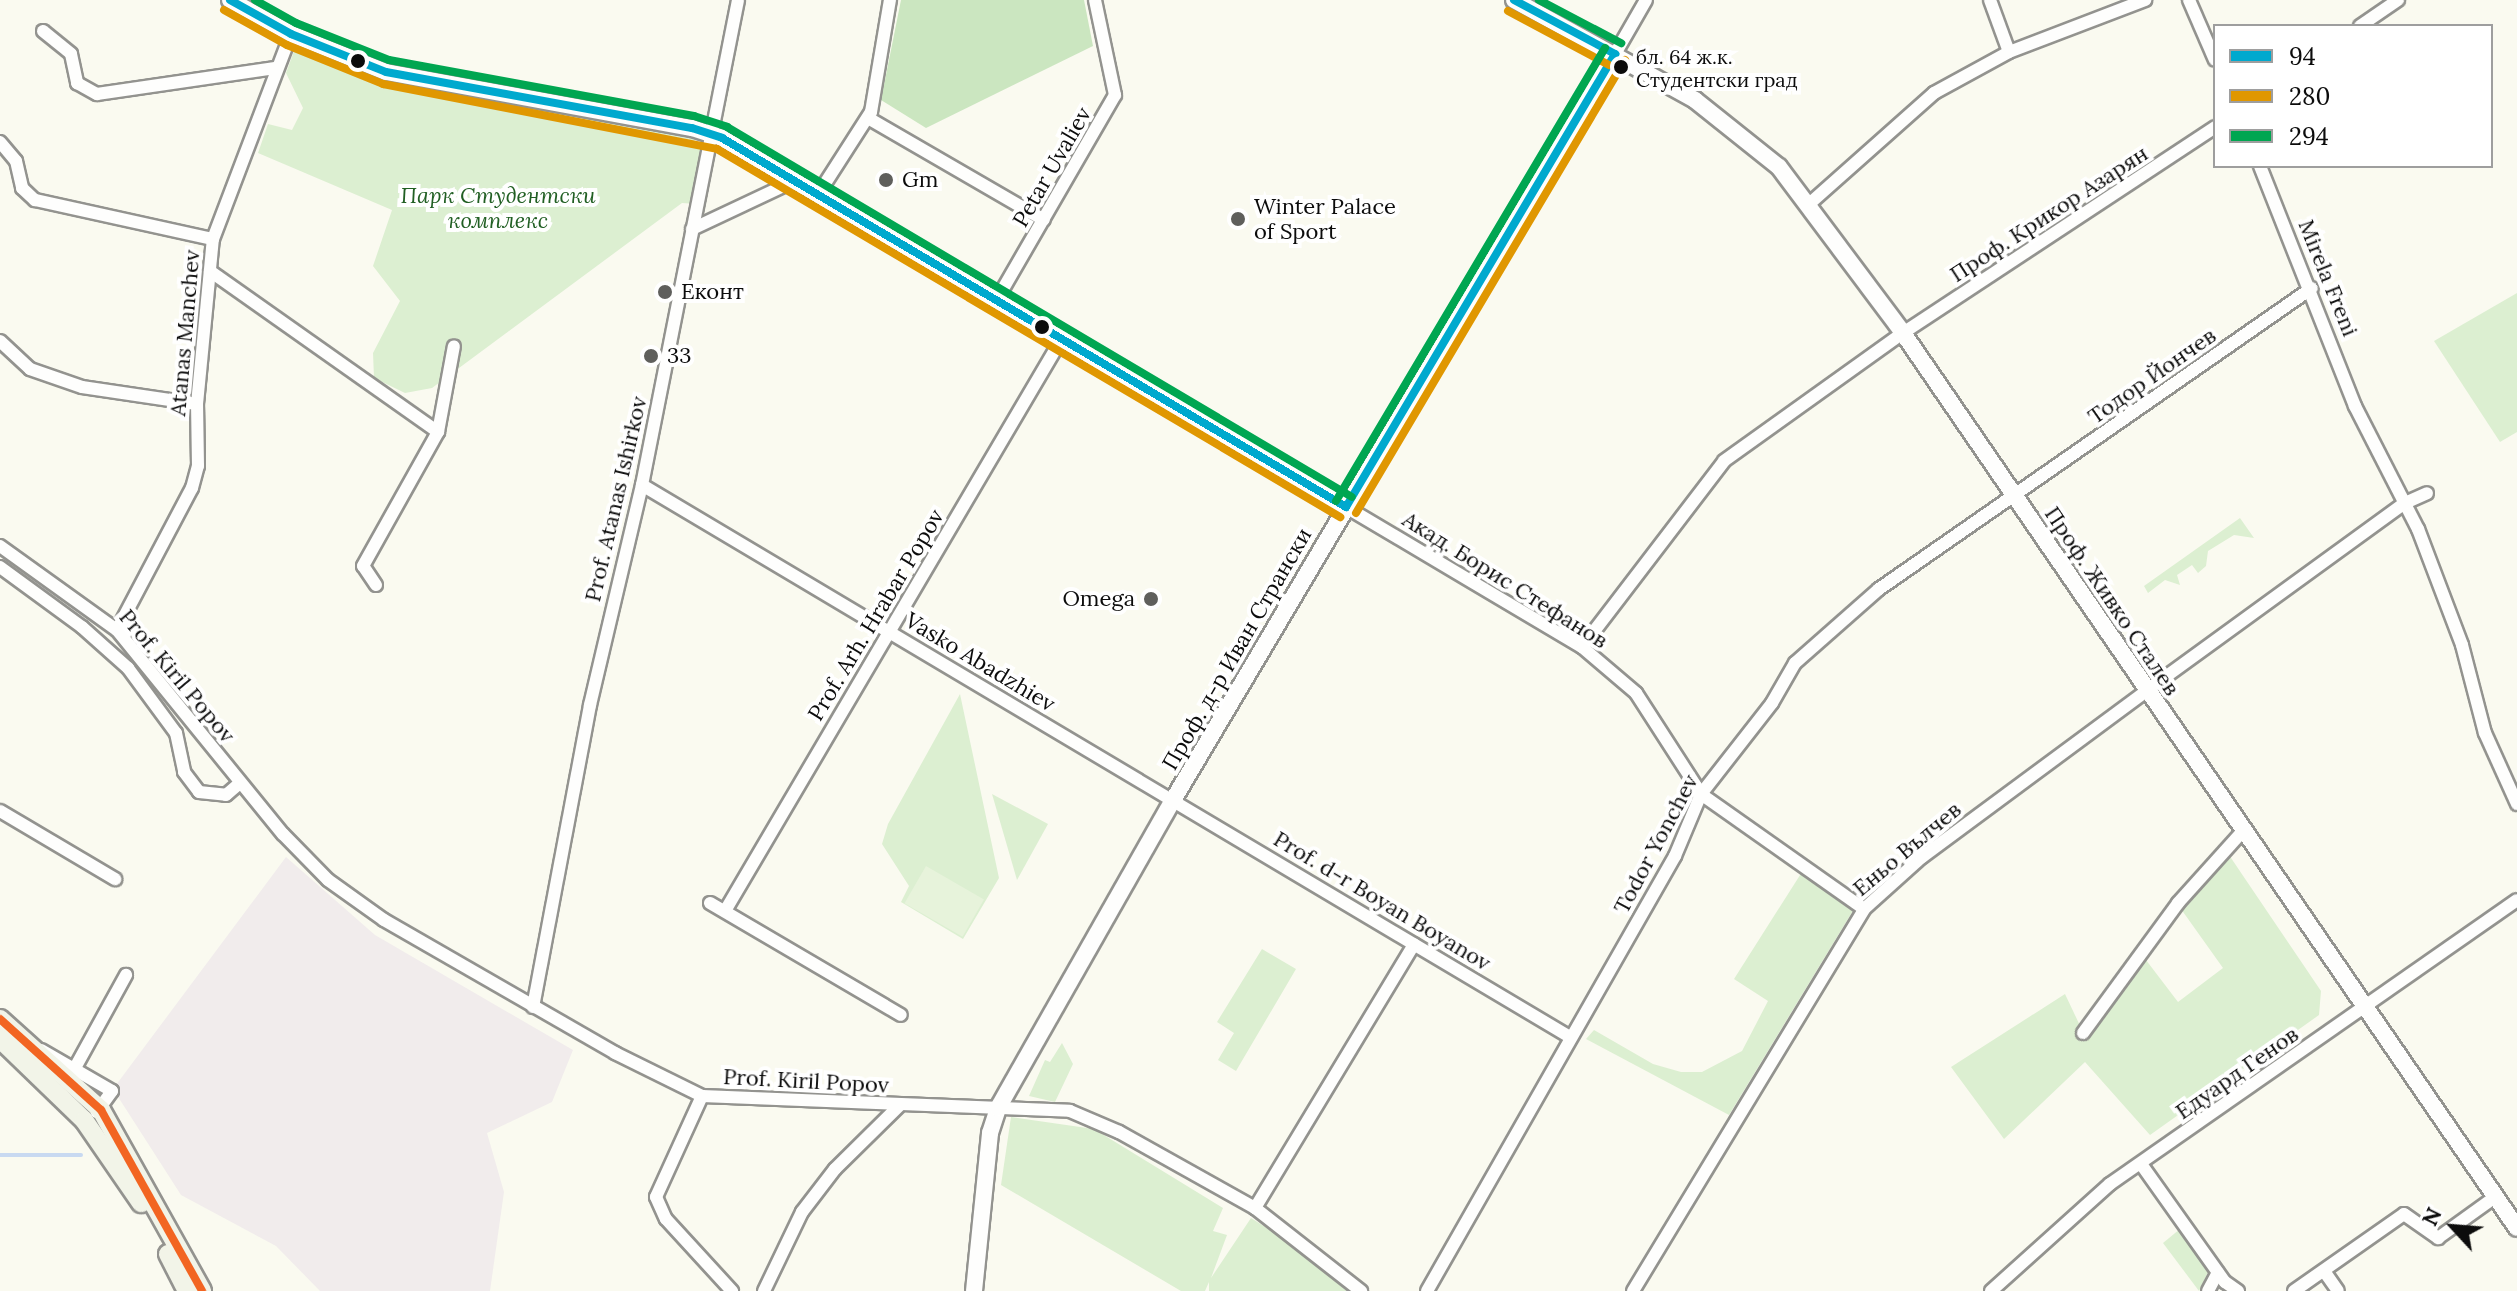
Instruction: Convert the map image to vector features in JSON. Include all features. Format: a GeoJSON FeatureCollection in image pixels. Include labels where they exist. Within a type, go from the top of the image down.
{"type":"FeatureCollection","features":[{"type":"Feature","properties":{"kind":"main road"},"geometry":{"type":"LineString","coordinates":[[0,1019],[34,1046],[101,1110],[202,1291]]}},
{"type":"Feature","properties":{"kind":"main road"},"geometry":{"type":"LineString","coordinates":[[0,1039],[84,1120],[141,1203],[187,1291]]}},
{"type":"Feature","properties":{"kind":"street"},"geometry":{"type":"LineString","coordinates":[[230,0],[257,7],[291,34],[386,72],[711,134],[1346,507]]}},
{"type":"Feature","properties":{"kind":"street","name":"Prof. Atanas Ishirkov"},"geometry":{"type":"LineString","coordinates":[[533,1007],[590,705],[642,485],[738,0]]}},
{"type":"Feature","properties":{"kind":"street"},"geometry":{"type":"LineString","coordinates":[[817,196],[868,118],[890,0]]}},
{"type":"Feature","properties":{"kind":"street","name":"Petar Uvaliev"},"geometry":{"type":"LineString","coordinates":[[996,301],[1115,95],[1095,0]]}},
{"type":"Feature","properties":{"kind":"street","name":"Проф. Живко Сталев"},"geometry":{"type":"LineString","coordinates":[[1514,0],[1615,54],[1742,133],[1779,167],[1903,333],[2363,1010],[2517,1228]]}},
{"type":"Feature","properties":{"kind":"street"},"geometry":{"type":"LineString","coordinates":[[1615,54],[1646,0]]}},
{"type":"Feature","properties":{"kind":"street"},"geometry":{"type":"LineString","coordinates":[[1990,0],[2009,52]]}},
{"type":"Feature","properties":{"kind":"street"},"geometry":{"type":"LineString","coordinates":[[1808,205],[1934,93],[2009,52],[2036,46],[2145,0]]}},
{"type":"Feature","properties":{"kind":"street"},"geometry":{"type":"LineString","coordinates":[[2189,0],[2213,55]]}},
{"type":"Feature","properties":{"kind":"street"},"geometry":{"type":"LineString","coordinates":[[2362,24],[2385,4],[2398,0]]}},
{"type":"Feature","properties":{"kind":"street"},"geometry":{"type":"LineString","coordinates":[[43,31],[71,54],[77,83],[97,94],[275,68]]}},
{"type":"Feature","properties":{"kind":"street","name":"Atanas Manchev"},"geometry":{"type":"LineString","coordinates":[[117,630],[192,488],[198,466],[197,404],[213,239],[275,68],[291,34]]}},
{"type":"Feature","properties":{"kind":"street","name":"Проф. д-р Иван Странски"},"geometry":{"type":"LineString","coordinates":[[974,1291],[990,1133],[998,1108],[1173,800],[1615,54]]}},
{"type":"Feature","properties":{"kind":"street"},"geometry":{"type":"LineString","coordinates":[[868,118],[1044,220]]}},
{"type":"Feature","properties":{"kind":"street","name":"Проф. Крикор Азарян"},"geometry":{"type":"LineString","coordinates":[[1582,647],[1724,461],[1903,333],[2213,128]]}},
{"type":"Feature","properties":{"kind":"street"},"geometry":{"type":"LineString","coordinates":[[0,142],[16,161],[22,188],[35,200],[213,239]]}},
{"type":"Feature","properties":{"kind":"street","name":"Mirela Freni"},"geometry":{"type":"LineString","coordinates":[[2261,168],[2312,288],[2355,406],[2405,503],[2462,645],[2485,733],[2517,804]]}},
{"type":"Feature","properties":{"kind":"street"},"geometry":{"type":"LineString","coordinates":[[692,229],[794,181]]}},
{"type":"Feature","properties":{"kind":"street"},"geometry":{"type":"LineString","coordinates":[[210,271],[438,432]]}},
{"type":"Feature","properties":{"kind":"street","name":"Тодор Йончев"},"geometry":{"type":"LineString","coordinates":[[2015,497],[2312,288]]}},
{"type":"Feature","properties":{"kind":"street","name":"Prof. Arh. Hrabar Popov"},"geometry":{"type":"LineString","coordinates":[[725,911],[1061,340]]}},
{"type":"Feature","properties":{"kind":"street"},"geometry":{"type":"LineString","coordinates":[[0,341],[30,369],[82,387],[197,404]]}},
{"type":"Feature","properties":{"kind":"street"},"geometry":{"type":"LineString","coordinates":[[376,585],[363,566],[438,432],[454,346]]}},
{"type":"Feature","properties":{"kind":"street","name":"Vasko Abadzhiev"},"geometry":{"type":"LineString","coordinates":[[642,485],[1173,800]]}},
{"type":"Feature","properties":{"kind":"street","name":"Еньо Вълчев"},"geometry":{"type":"LineString","coordinates":[[1633,1291],[1864,909],[1922,857],[2146,691],[2405,503],[2427,493]]}},
{"type":"Feature","properties":{"kind":"street","name":"Todor Yonchev"},"geometry":{"type":"LineString","coordinates":[[1427,1291],[1675,856],[1701,794],[1772,703],[1795,663],[1879,589],[2015,497]]}},
{"type":"Feature","properties":{"kind":"street","name":"Акад. Борис Стефанов"},"geometry":{"type":"LineString","coordinates":[[1346,507],[1582,647],[1636,693],[1701,794],[1864,909]]}},
{"type":"Feature","properties":{"kind":"street","name":"Prof. Kiril Popov"},"geometry":{"type":"LineString","coordinates":[[0,546],[117,630],[240,783],[328,880],[384,920],[533,1007],[702,1096],[1070,1111],[1119,1132],[1255,1208],[1361,1291]]}},
{"type":"Feature","properties":{"kind":"street","name":"Prof. Kiril Popov"},"geometry":{"type":"LineString","coordinates":[[0,567],[82,627],[128,668],[176,733],[184,772],[199,792],[226,795],[240,783]]}},
{"type":"Feature","properties":{"kind":"street","name":"Prof. d-r Boyan Boyanov"},"geometry":{"type":"LineString","coordinates":[[1173,800],[1570,1037]]}},
{"type":"Feature","properties":{"kind":"street"},"geometry":{"type":"LineString","coordinates":[[0,811],[115,879]]}},
{"type":"Feature","properties":{"kind":"street"},"geometry":{"type":"LineString","coordinates":[[2083,1033],[2178,903],[2242,832]]}},
{"type":"Feature","properties":{"kind":"street","name":"Едуард Генов"},"geometry":{"type":"LineString","coordinates":[[1991,1291],[2082,1205],[2517,900]]}},
{"type":"Feature","properties":{"kind":"street"},"geometry":{"type":"LineString","coordinates":[[710,903],[901,1015]]}},
{"type":"Feature","properties":{"kind":"street"},"geometry":{"type":"LineString","coordinates":[[1255,1208],[1414,944]]}},
{"type":"Feature","properties":{"kind":"street"},"geometry":{"type":"LineString","coordinates":[[76,1066],[126,975]]}},
{"type":"Feature","properties":{"kind":"street"},"geometry":{"type":"LineString","coordinates":[[34,1046],[76,1066],[112,1091],[101,1110],[84,1120]]}},
{"type":"Feature","properties":{"kind":"street"},"geometry":{"type":"LineString","coordinates":[[702,1096],[656,1197],[666,1219],[732,1291]]}},
{"type":"Feature","properties":{"kind":"street"},"geometry":{"type":"LineString","coordinates":[[764,1291],[802,1212],[835,1169],[900,1105]]}},
{"type":"Feature","properties":{"kind":"street"},"geometry":{"type":"LineString","coordinates":[[2141,1164],[2218,1272],[2238,1291]]}},
{"type":"Feature","properties":{"kind":"street"},"geometry":{"type":"LineString","coordinates":[[2294,1291],[2404,1214],[2438,1238],[2495,1197]]}},
{"type":"Feature","properties":{"kind":"street"},"geometry":{"type":"LineString","coordinates":[[2324,1271],[2338,1291]]}},
{"type":"Feature","properties":{"kind":"street"},"geometry":{"type":"LineString","coordinates":[[2208,1291],[2218,1272]]}},
{"type":"Feature","properties":{"kind":"shaded area"},"geometry":{"type":"Polygon","coordinates":[[[286,857],[375,935],[573,1050],[552,1102],[487,1133],[504,1192],[490,1291],[320,1291],[276,1246],[181,1195],[113,1089],[286,857]]]}},
{"type":"Feature","properties":{"kind":"green space"},"geometry":{"type":"Polygon","coordinates":[[[901,0],[1084,0],[1093,46],[926,128],[881,100],[901,0]]]}},
{"type":"Feature","properties":{"kind":"green space","name":"Парк Студентски комплекс"},"geometry":{"type":"Polygon","coordinates":[[[297,43],[402,83],[690,135],[707,156],[697,204],[682,203],[432,388],[405,393],[374,378],[373,353],[400,301],[373,266],[392,210],[258,153],[268,124],[292,130],[303,108],[286,73],[297,43]]]}},
{"type":"Feature","properties":{"kind":"green space"},"geometry":{"type":"Polygon","coordinates":[[[2517,293],[2517,432],[2500,442],[2434,341],[2517,293]]]}},
{"type":"Feature","properties":{"kind":"green space"},"geometry":{"type":"Polygon","coordinates":[[[2240,518],[2254,538],[2234,535],[2208,551],[2206,566],[2198,573],[2192,565],[2177,575],[2180,585],[2165,580],[2148,593],[2144,586],[2240,518]]]}},
{"type":"Feature","properties":{"kind":"green space"},"geometry":{"type":"Polygon","coordinates":[[[960,694],[999,878],[963,939],[901,902],[909,886],[882,844],[888,824],[960,694]]]}},
{"type":"Feature","properties":{"kind":"green space"},"geometry":{"type":"Polygon","coordinates":[[[992,794],[1048,824],[1017,880],[992,794]]]}},
{"type":"Feature","properties":{"kind":"green space"},"geometry":{"type":"Polygon","coordinates":[[[2229,855],[2321,991],[2319,1015],[2150,1135],[2085,1062],[2004,1139],[1951,1067],[2065,994],[2083,1032],[2094,1027],[2146,960],[2178,1002],[2223,968],[2181,909],[2229,855]]]}},
{"type":"Feature","properties":{"kind":"green space"},"geometry":{"type":"Polygon","coordinates":[[[926,866],[984,900],[963,937],[904,903],[926,866]]]}},
{"type":"Feature","properties":{"kind":"green space"},"geometry":{"type":"Polygon","coordinates":[[[1802,872],[1854,909],[1729,1115],[1586,1039],[1594,1030],[1653,1064],[1681,1072],[1702,1072],[1742,1051],[1768,1001],[1734,979],[1802,872]]]}},
{"type":"Feature","properties":{"kind":"green space"},"geometry":{"type":"Polygon","coordinates":[[[1262,949],[1296,969],[1236,1071],[1218,1060],[1234,1033],[1217,1022],[1262,949]]]}},
{"type":"Feature","properties":{"kind":"green space"},"geometry":{"type":"Polygon","coordinates":[[[1062,1043],[1073,1064],[1055,1102],[1029,1096],[1045,1060],[1050,1062],[1062,1043]]]}},
{"type":"Feature","properties":{"kind":"green space"},"geometry":{"type":"Polygon","coordinates":[[[1011,1117],[1094,1129],[1223,1208],[1213,1231],[1227,1235],[1211,1278],[1251,1218],[1367,1291],[1209,1291],[1209,1282],[1205,1291],[1181,1291],[1001,1185],[1011,1117]]]}},
{"type":"Feature","properties":{"kind":"green space"},"geometry":{"type":"Polygon","coordinates":[[[2180,1229],[2209,1270],[2199,1291],[2163,1243],[2180,1229]]]}},
{"type":"Feature","properties":{"kind":"waterway"},"geometry":{"type":"LineString","coordinates":[[0,1155],[81,1155]]}},
{"type":"Feature","properties":{"kind":"transit line","name":"94"},"geometry":{"type":"LineString","coordinates":[[230,0],[291,34],[386,72],[692,128],[722,138],[1346,507]]}},
{"type":"Feature","properties":{"kind":"transit line","name":"294"},"geometry":{"type":"LineString","coordinates":[[255,0],[296,23],[389,60],[694,116],[727,127],[1352,497]]}},
{"type":"Feature","properties":{"kind":"transit line","name":"94"},"geometry":{"type":"LineString","coordinates":[[1514,0],[1615,54]]}},
{"type":"Feature","properties":{"kind":"transit line","name":"294"},"geometry":{"type":"LineString","coordinates":[[1539,0],[1621,43]]}},
{"type":"Feature","properties":{"kind":"transit line","name":"280"},"geometry":{"type":"LineString","coordinates":[[224,10],[287,45],[383,84],[717,149],[1340,517]]}},
{"type":"Feature","properties":{"kind":"transit line","name":"280"},"geometry":{"type":"LineString","coordinates":[[1508,11],[1609,65]]}},
{"type":"Feature","properties":{"kind":"transit line","name":"294"},"geometry":{"type":"LineString","coordinates":[[1336,501],[1605,48]]}},
{"type":"Feature","properties":{"kind":"transit line","name":"94"},"geometry":{"type":"LineString","coordinates":[[1346,507],[1615,54]]}},
{"type":"Feature","properties":{"kind":"transit line","name":"280"},"geometry":{"type":"LineString","coordinates":[[1356,513],[1625,60]]}},
{"type":"Feature","properties":{"kind":"transit line"},"geometry":{"type":"LineString","coordinates":[[0,1019],[101,1110],[202,1291]]}},
{"type":"Feature","properties":{"kind":"place","name":"бл. 64 ж.к. Студентски град"},"geometry":{"type":"Point","coordinates":[1621,67]}},
{"type":"Feature","properties":{"kind":"place","name":"Gm"},"geometry":{"type":"Point","coordinates":[886,180]}},
{"type":"Feature","properties":{"kind":"place","name":"Winter Palace of Sport"},"geometry":{"type":"Point","coordinates":[1238,219]}},
{"type":"Feature","properties":{"kind":"place","name":"Еконт"},"geometry":{"type":"Point","coordinates":[665,292]}},
{"type":"Feature","properties":{"kind":"place","name":"33"},"geometry":{"type":"Point","coordinates":[651,356]}},
{"type":"Feature","properties":{"kind":"place","name":"Omega"},"geometry":{"type":"Point","coordinates":[1151,599]}}]}
